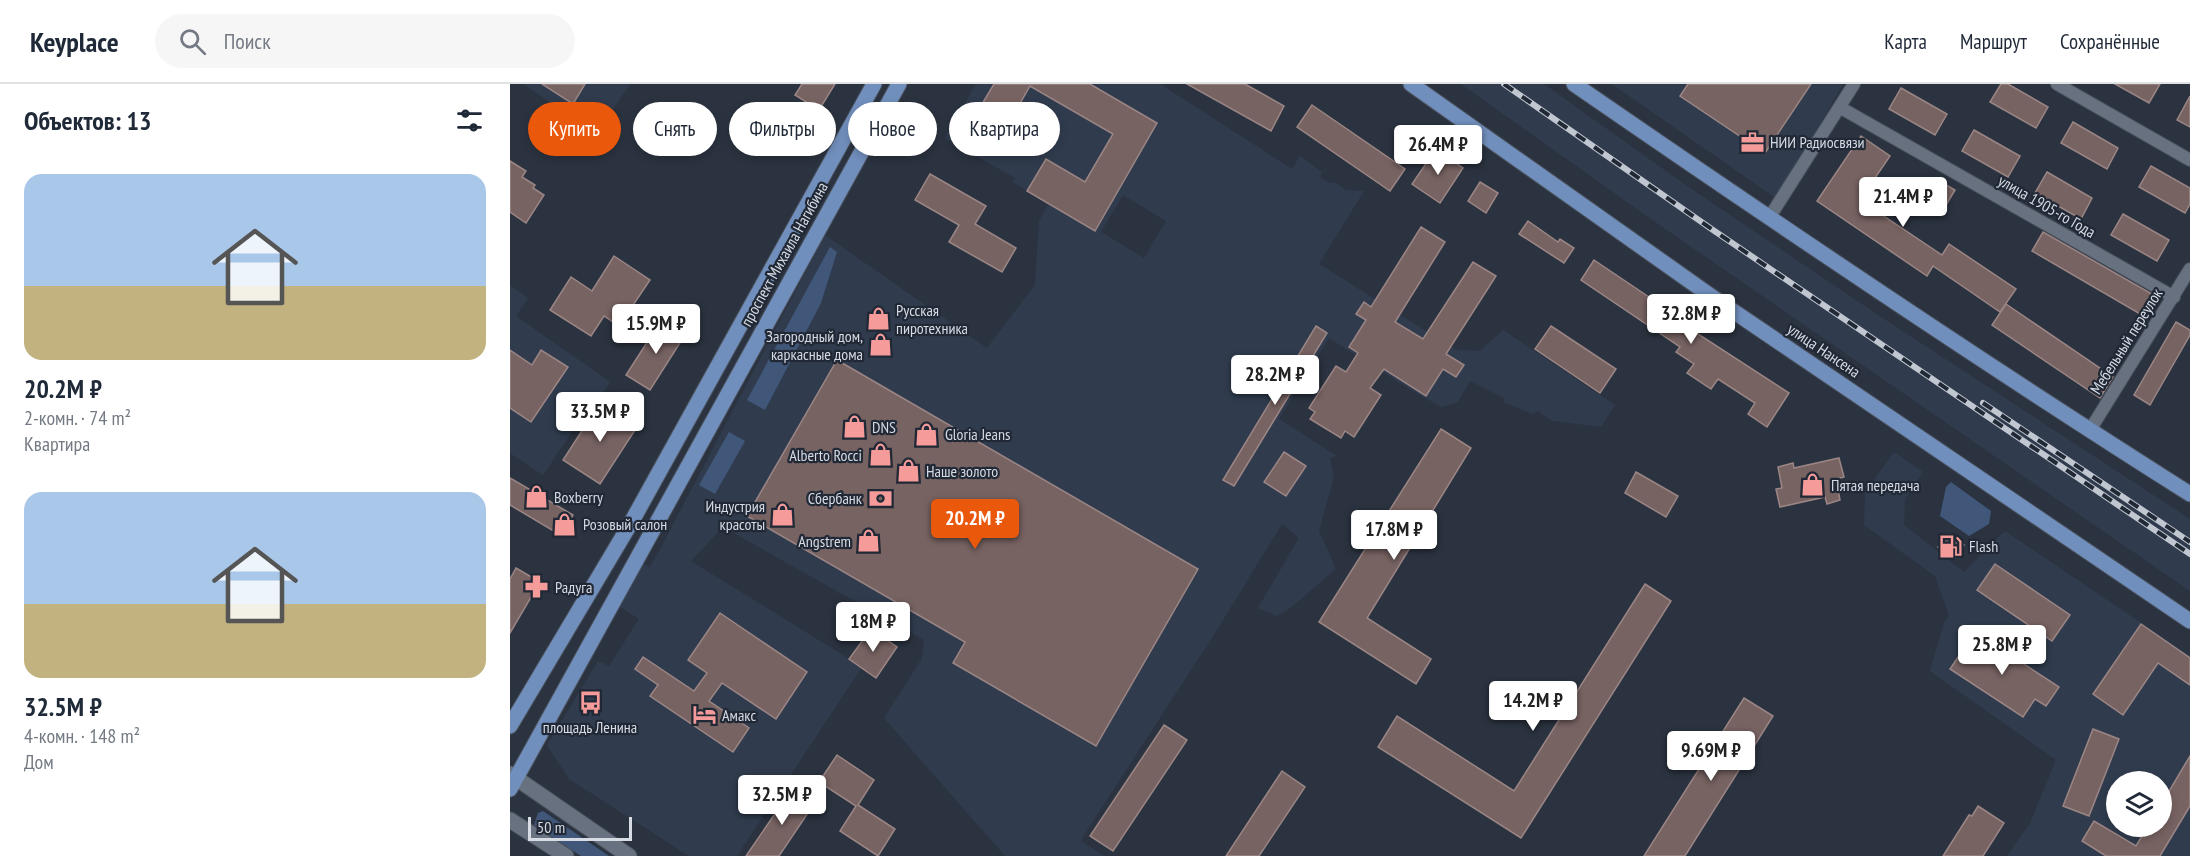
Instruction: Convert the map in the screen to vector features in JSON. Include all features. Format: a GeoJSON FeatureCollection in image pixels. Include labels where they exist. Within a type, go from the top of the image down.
{"type":"FeatureCollection","features":[{"type":"Feature","properties":{"kind":"main road","name":"проспект Михаила Нагибина"},"geometry":{"type":"LineString","coordinates":[[510,726],[632,521],[874,84]]}},
{"type":"Feature","properties":{"kind":"main road","name":"проспект Михаила Нагибина"},"geometry":{"type":"LineString","coordinates":[[512,780],[899,84]]}},
{"type":"Feature","properties":{"kind":"main road","name":"улица Нансена"},"geometry":{"type":"LineString","coordinates":[[1411,84],[1708,294],[2190,621]]}},
{"type":"Feature","properties":{"kind":"main road"},"geometry":{"type":"LineString","coordinates":[[1574,84],[1769,219],[2190,494]]}},
{"type":"Feature","properties":{"kind":"main road"},"geometry":{"type":"LineString","coordinates":[[512,780],[629,856]]}},
{"type":"Feature","properties":{"kind":"main road"},"geometry":{"type":"LineString","coordinates":[[510,820],[566,856]]}},
{"type":"Feature","properties":{"kind":"street"},"geometry":{"type":"LineString","coordinates":[[1769,219],[1854,84]]}},
{"type":"Feature","properties":{"kind":"street"},"geometry":{"type":"LineString","coordinates":[[2057,84],[2190,160]]}},
{"type":"Feature","properties":{"kind":"street","name":"улица 1905-го Года"},"geometry":{"type":"LineString","coordinates":[[1841,108],[2174,297]]}},
{"type":"Feature","properties":{"kind":"street","name":"Мебельный переулок"},"geometry":{"type":"LineString","coordinates":[[2090,430],[2190,268]]}},
{"type":"Feature","properties":{"kind":"shaded area"},"geometry":{"type":"Polygon","coordinates":[[[524,84],[630,84],[618,102],[549,102],[524,84]]]}},
{"type":"Feature","properties":{"kind":"shaded area"},"geometry":{"type":"Polygon","coordinates":[[[976,84],[1160,84],[1292,169],[1300,156],[1322,172],[1320,177],[1330,183],[1336,183],[1345,190],[1364,191],[1319,264],[1456,350],[1480,351],[1503,330],[1615,405],[1601,427],[1553,421],[1538,411],[1532,414],[1504,402],[1504,398],[1470,381],[1458,402],[1442,407],[1329,338],[1279,419],[1337,456],[1330,458],[1334,476],[1319,531],[1336,569],[1293,606],[1277,616],[1258,608],[1299,538],[1282,524],[1215,633],[1084,835],[1081,841],[1104,856],[1005,856],[884,718],[922,658],[924,640],[723,527],[691,561],[862,667],[737,856],[689,856],[569,779],[547,745],[598,661],[609,666],[639,619],[619,606],[643,564],[650,567],[657,555],[825,235],[987,348],[1035,285],[1039,221],[1048,204],[1013,182],[1015,178],[976,156],[1060,156],[1060,102],[966,102],[976,84]],[[1123,195],[1101,232],[1144,258],[1166,221],[1123,195]]]}},
{"type":"Feature","properties":{"kind":"shaded area"},"geometry":{"type":"Polygon","coordinates":[[[1461,84],[1544,84],[1687,186],[1878,315],[2190,519],[2190,591],[1661,226],[1461,84]]]}},
{"type":"Feature","properties":{"kind":"shaded area","name":"НИИ Радиосвязи"},"geometry":{"type":"Polygon","coordinates":[[[1612,84],[1843,84],[1777,199],[1612,84]]]}},
{"type":"Feature","properties":{"kind":"shaded area"},"geometry":{"type":"Polygon","coordinates":[[[830,247],[837,252],[821,303],[765,410],[747,400],[830,247]]]}},
{"type":"Feature","properties":{"kind":"shaded area"},"geometry":{"type":"Polygon","coordinates":[[[510,285],[528,298],[516,316],[610,382],[601,396],[597,394],[543,475],[510,453],[510,285]]]}},
{"type":"Feature","properties":{"kind":"shaded area"},"geometry":{"type":"Polygon","coordinates":[[[729,432],[745,441],[715,494],[699,485],[729,432]]]}},
{"type":"Feature","properties":{"kind":"shaded area"},"geometry":{"type":"Polygon","coordinates":[[[1894,452],[1923,472],[1905,499],[1904,525],[1964,572],[2005,531],[2190,656],[2190,856],[2007,856],[2030,823],[2056,760],[1930,671],[1944,623],[1949,616],[1935,576],[1864,525],[1865,492],[1894,452]]]}},
{"type":"Feature","properties":{"kind":"shaded area"},"geometry":{"type":"Polygon","coordinates":[[[1951,482],[1991,511],[1989,524],[1969,536],[1940,516],[1946,487],[1951,482]]]}},
{"type":"Feature","properties":{"kind":"shaded area"},"geometry":{"type":"Polygon","coordinates":[[[543,811],[609,856],[581,856],[534,825],[538,813],[543,811]]]}},
{"type":"Feature","properties":{"kind":"building"},"geometry":{"type":"Polygon","coordinates":[[[542,84],[585,84],[574,102],[570,102],[542,84]]]}},
{"type":"Feature","properties":{"kind":"building"},"geometry":{"type":"Polygon","coordinates":[[[802,84],[835,84],[824,102],[806,102],[795,95],[802,84]]]}},
{"type":"Feature","properties":{"kind":"building"},"geometry":{"type":"Polygon","coordinates":[[[994,84],[1090,84],[1157,123],[1095,231],[1027,191],[1046,159],[1085,182],[1113,134],[1030,86],[1021,102],[983,102],[994,84]]]}},
{"type":"Feature","properties":{"kind":"building"},"geometry":{"type":"Polygon","coordinates":[[[1187,84],[1245,84],[1284,106],[1271,131],[1187,84]]]}},
{"type":"Feature","properties":{"kind":"building"},"geometry":{"type":"Polygon","coordinates":[[[1688,84],[1811,84],[1765,153],[1680,96],[1688,84]]]}},
{"type":"Feature","properties":{"kind":"building"},"geometry":{"type":"Polygon","coordinates":[[[2001,84],[2008,84],[2048,107],[2036,128],[1990,102],[2001,84]]]}},
{"type":"Feature","properties":{"kind":"building"},"geometry":{"type":"Polygon","coordinates":[[[2115,84],[2160,84],[2149,103],[2115,84]]]}},
{"type":"Feature","properties":{"kind":"building"},"geometry":{"type":"Polygon","coordinates":[[[1901,88],[1947,114],[1935,135],[1889,109],[1901,88]]]}},
{"type":"Feature","properties":{"kind":"building"},"geometry":{"type":"Polygon","coordinates":[[[2190,96],[2190,127],[2177,120],[2190,96]]]}},
{"type":"Feature","properties":{"kind":"building"},"geometry":{"type":"Polygon","coordinates":[[[1312,105],[1405,169],[1390,191],[1297,127],[1312,105]]]}},
{"type":"Feature","properties":{"kind":"building"},"geometry":{"type":"Polygon","coordinates":[[[2073,122],[2118,148],[2107,169],[2061,143],[2073,122]]]}},
{"type":"Feature","properties":{"kind":"building"},"geometry":{"type":"Polygon","coordinates":[[[1974,130],[2020,156],[2008,177],[1962,151],[1974,130]]]}},
{"type":"Feature","properties":{"kind":"building"},"geometry":{"type":"Polygon","coordinates":[[[1861,136],[1890,156],[1860,200],[1942,255],[1949,244],[2016,289],[2000,312],[1933,266],[1927,276],[1817,201],[1861,136]]]}},
{"type":"Feature","properties":{"kind":"building"},"geometry":{"type":"Polygon","coordinates":[[[1436,149],[1463,168],[1440,203],[1412,184],[1436,149]]]}},
{"type":"Feature","properties":{"kind":"building"},"geometry":{"type":"Polygon","coordinates":[[[510,161],[526,171],[522,177],[535,185],[533,188],[544,195],[526,223],[510,212],[510,161]]]}},
{"type":"Feature","properties":{"kind":"building"},"geometry":{"type":"Polygon","coordinates":[[[2151,166],[2190,188],[2190,204],[2185,213],[2139,187],[2151,166]]]}},
{"type":"Feature","properties":{"kind":"building"},"geometry":{"type":"Polygon","coordinates":[[[2047,172],[2092,198],[2081,219],[2035,193],[2047,172]]]}},
{"type":"Feature","properties":{"kind":"building"},"geometry":{"type":"Polygon","coordinates":[[[930,174],[986,206],[975,224],[1016,248],[1002,272],[949,242],[959,225],[915,200],[930,174]]]}},
{"type":"Feature","properties":{"kind":"building"},"geometry":{"type":"Polygon","coordinates":[[[1934,178],[1955,190],[1942,212],[1922,200],[1934,178]]]}},
{"type":"Feature","properties":{"kind":"building"},"geometry":{"type":"Polygon","coordinates":[[[1480,182],[1498,193],[1486,213],[1468,201],[1480,182]]]}},
{"type":"Feature","properties":{"kind":"building"},"geometry":{"type":"Polygon","coordinates":[[[2123,214],[2169,240],[2157,261],[2111,235],[2123,214]]]}},
{"type":"Feature","properties":{"kind":"building"},"geometry":{"type":"Polygon","coordinates":[[[1528,221],[1558,242],[1560,239],[1574,248],[1564,263],[1519,234],[1528,221]]]}},
{"type":"Feature","properties":{"kind":"building"},"geometry":{"type":"Polygon","coordinates":[[[1421,227],[1445,242],[1395,322],[1423,339],[1473,262],[1496,276],[1446,354],[1464,365],[1456,377],[1443,369],[1426,396],[1384,369],[1370,388],[1381,395],[1354,437],[1345,431],[1341,438],[1310,419],[1315,412],[1309,408],[1336,366],[1346,372],[1358,353],[1349,347],[1366,320],[1356,314],[1364,302],[1371,307],[1421,227]]]}},
{"type":"Feature","properties":{"kind":"building"},"geometry":{"type":"Polygon","coordinates":[[[2043,232],[2159,298],[2147,318],[2032,251],[2043,232]]]}},
{"type":"Feature","properties":{"kind":"building"},"geometry":{"type":"Polygon","coordinates":[[[614,256],[650,280],[619,326],[604,316],[591,336],[550,310],[571,277],[592,291],[614,256]]]}},
{"type":"Feature","properties":{"kind":"building"},"geometry":{"type":"Polygon","coordinates":[[[1594,260],[1680,318],[1678,321],[1789,393],[1767,427],[1748,414],[1755,403],[1718,379],[1711,389],[1687,373],[1694,364],[1676,352],[1680,347],[1581,280],[1594,260]]]}},
{"type":"Feature","properties":{"kind":"building"},"geometry":{"type":"Polygon","coordinates":[[[2006,304],[2113,377],[2100,398],[1992,325],[2006,304]]]}},
{"type":"Feature","properties":{"kind":"building"},"geometry":{"type":"Polygon","coordinates":[[[662,319],[685,335],[650,390],[626,375],[662,319]]]}},
{"type":"Feature","properties":{"kind":"building"},"geometry":{"type":"Polygon","coordinates":[[[2176,322],[2190,330],[2190,335],[2150,405],[2134,395],[2176,322]]]}},
{"type":"Feature","properties":{"kind":"building"},"geometry":{"type":"Polygon","coordinates":[[[1316,326],[1327,333],[1234,486],[1223,480],[1316,326]]]}},
{"type":"Feature","properties":{"kind":"building"},"geometry":{"type":"Polygon","coordinates":[[[1551,326],[1616,369],[1600,393],[1535,349],[1551,326]]]}},
{"type":"Feature","properties":{"kind":"building"},"geometry":{"type":"Polygon","coordinates":[[[510,350],[532,365],[541,350],[568,367],[531,422],[510,408],[510,350]]]}},
{"type":"Feature","properties":{"kind":"building"},"geometry":{"type":"Polygon","coordinates":[[[837,360],[1198,569],[1096,746],[953,663],[965,642],[747,516],[837,360]]]}},
{"type":"Feature","properties":{"kind":"building"},"geometry":{"type":"Polygon","coordinates":[[[600,403],[637,427],[600,484],[563,460],[600,403]]]}},
{"type":"Feature","properties":{"kind":"building"},"geometry":{"type":"Polygon","coordinates":[[[1441,429],[1471,448],[1367,618],[1431,659],[1416,684],[1319,622],[1441,429]]]}},
{"type":"Feature","properties":{"kind":"building"},"geometry":{"type":"Polygon","coordinates":[[[1284,452],[1306,466],[1286,496],[1264,482],[1284,452]]]}},
{"type":"Feature","properties":{"kind":"building"},"geometry":{"type":"Polygon","coordinates":[[[1839,458],[1844,477],[1836,479],[1840,500],[1827,504],[1825,497],[1780,507],[1776,489],[1782,488],[1778,467],[1793,463],[1794,468],[1839,458]]]}},
{"type":"Feature","properties":{"kind":"building"},"geometry":{"type":"Polygon","coordinates":[[[1636,472],[1678,496],[1666,517],[1625,493],[1636,472]]]}},
{"type":"Feature","properties":{"kind":"building"},"geometry":{"type":"Polygon","coordinates":[[[510,478],[573,515],[562,536],[510,505],[510,478]]]}},
{"type":"Feature","properties":{"kind":"building","name":"Flash"},"geometry":{"type":"Polygon","coordinates":[[[1947,534],[1964,545],[1955,558],[1938,547],[1947,534]]]}},
{"type":"Feature","properties":{"kind":"building"},"geometry":{"type":"Polygon","coordinates":[[[1995,564],[2070,615],[2052,641],[1977,590],[1995,564]]]}},
{"type":"Feature","properties":{"kind":"building"},"geometry":{"type":"Polygon","coordinates":[[[516,568],[540,582],[510,633],[510,579],[516,568]]]}},
{"type":"Feature","properties":{"kind":"building"},"geometry":{"type":"Polygon","coordinates":[[[1645,584],[1671,601],[1521,838],[1378,747],[1397,716],[1514,791],[1645,584]]]}},
{"type":"Feature","properties":{"kind":"building"},"geometry":{"type":"Polygon","coordinates":[[[720,613],[807,672],[776,719],[722,683],[709,701],[749,728],[733,752],[650,696],[658,685],[635,669],[643,657],[694,691],[707,673],[688,660],[720,613]]]}},
{"type":"Feature","properties":{"kind":"building"},"geometry":{"type":"Polygon","coordinates":[[[2141,624],[2190,658],[2190,685],[2158,663],[2123,715],[2093,694],[2141,624]]]}},
{"type":"Feature","properties":{"kind":"building"},"geometry":{"type":"Polygon","coordinates":[[[871,629],[897,647],[876,678],[849,659],[871,629]]]}},
{"type":"Feature","properties":{"kind":"building"},"geometry":{"type":"Polygon","coordinates":[[[1975,632],[2059,687],[2046,706],[2035,699],[2023,717],[1950,669],[1975,632]]]}},
{"type":"Feature","properties":{"kind":"building"},"geometry":{"type":"Polygon","coordinates":[[[1744,698],[1773,716],[1685,856],[1644,856],[1744,698]]]}},
{"type":"Feature","properties":{"kind":"building"},"geometry":{"type":"Polygon","coordinates":[[[1164,725],[1187,740],[1113,851],[1090,836],[1164,725]]]}},
{"type":"Feature","properties":{"kind":"building"},"geometry":{"type":"Polygon","coordinates":[[[2093,729],[2119,739],[2089,816],[2063,806],[2093,729]]]}},
{"type":"Feature","properties":{"kind":"building"},"geometry":{"type":"Polygon","coordinates":[[[837,755],[874,780],[858,805],[895,829],[878,856],[840,831],[856,806],[819,782],[837,755]]]}},
{"type":"Feature","properties":{"kind":"building"},"geometry":{"type":"Polygon","coordinates":[[[2190,756],[2190,806],[2172,836],[2172,786],[2190,756]]]}},
{"type":"Feature","properties":{"kind":"building"},"geometry":{"type":"Polygon","coordinates":[[[1282,771],[1305,787],[1259,856],[1226,856],[1282,771]]]}},
{"type":"Feature","properties":{"kind":"building"},"geometry":{"type":"Polygon","coordinates":[[[792,789],[814,804],[779,856],[746,856],[792,789]]]}},
{"type":"Feature","properties":{"kind":"building"},"geometry":{"type":"Polygon","coordinates":[[[1978,806],[2004,823],[1983,856],[1943,856],[1969,815],[1972,816],[1978,806]]]}},
{"type":"Feature","properties":{"kind":"building"},"geometry":{"type":"Polygon","coordinates":[[[2094,821],[2106,828],[2106,837],[2121,837],[2136,846],[2141,837],[2171,837],[2160,856],[2106,856],[2082,841],[2094,821]]]}},
{"type":"Feature","properties":{"kind":"railway"},"geometry":{"type":"LineString","coordinates":[[1504,84],[1713,230],[2190,554]]}},
{"type":"Feature","properties":{"kind":"railway"},"geometry":{"type":"LineString","coordinates":[[1983,403],[2190,542]]}},
{"type":"Feature","properties":{"kind":"place","name":"НИИ Радиосвязи"},"geometry":{"type":"Point","coordinates":[1752,142]}},
{"type":"Feature","properties":{"kind":"place","name":"Русская пиротехника"},"geometry":{"type":"Point","coordinates":[878,319]}},
{"type":"Feature","properties":{"kind":"place","name":"Загородный дом, каркасные дома"},"geometry":{"type":"Point","coordinates":[881,345]}},
{"type":"Feature","properties":{"kind":"place","name":"DNS"},"geometry":{"type":"Point","coordinates":[854,427]}},
{"type":"Feature","properties":{"kind":"place","name":"Gloria Jeans"},"geometry":{"type":"Point","coordinates":[927,434]}},
{"type":"Feature","properties":{"kind":"place","name":"Alberto Rocci"},"geometry":{"type":"Point","coordinates":[880,455]}},
{"type":"Feature","properties":{"kind":"place","name":"Наше золото"},"geometry":{"type":"Point","coordinates":[908,471]}},
{"type":"Feature","properties":{"kind":"place","name":"Пятая передача"},"geometry":{"type":"Point","coordinates":[1813,485]}},
{"type":"Feature","properties":{"kind":"place","name":"Boxberry"},"geometry":{"type":"Point","coordinates":[536,497]}},
{"type":"Feature","properties":{"kind":"place","name":"Сбербанк"},"geometry":{"type":"Point","coordinates":[880,498]}},
{"type":"Feature","properties":{"kind":"place","name":"Индустрия красоты"},"geometry":{"type":"Point","coordinates":[783,515]}},
{"type":"Feature","properties":{"kind":"place","name":"Розовый салон"},"geometry":{"type":"Point","coordinates":[565,524]}},
{"type":"Feature","properties":{"kind":"place","name":"Angstrem"},"geometry":{"type":"Point","coordinates":[869,541]}},
{"type":"Feature","properties":{"kind":"place","name":"Flash"},"geometry":{"type":"Point","coordinates":[1951,546]}},
{"type":"Feature","properties":{"kind":"place","name":"Радуга"},"geometry":{"type":"Point","coordinates":[537,587]}},
{"type":"Feature","properties":{"kind":"place","name":"площадь Ленина"},"geometry":{"type":"Point","coordinates":[590,702]}},
{"type":"Feature","properties":{"kind":"place","name":"Амакс"},"geometry":{"type":"Point","coordinates":[704,715]}}]}
